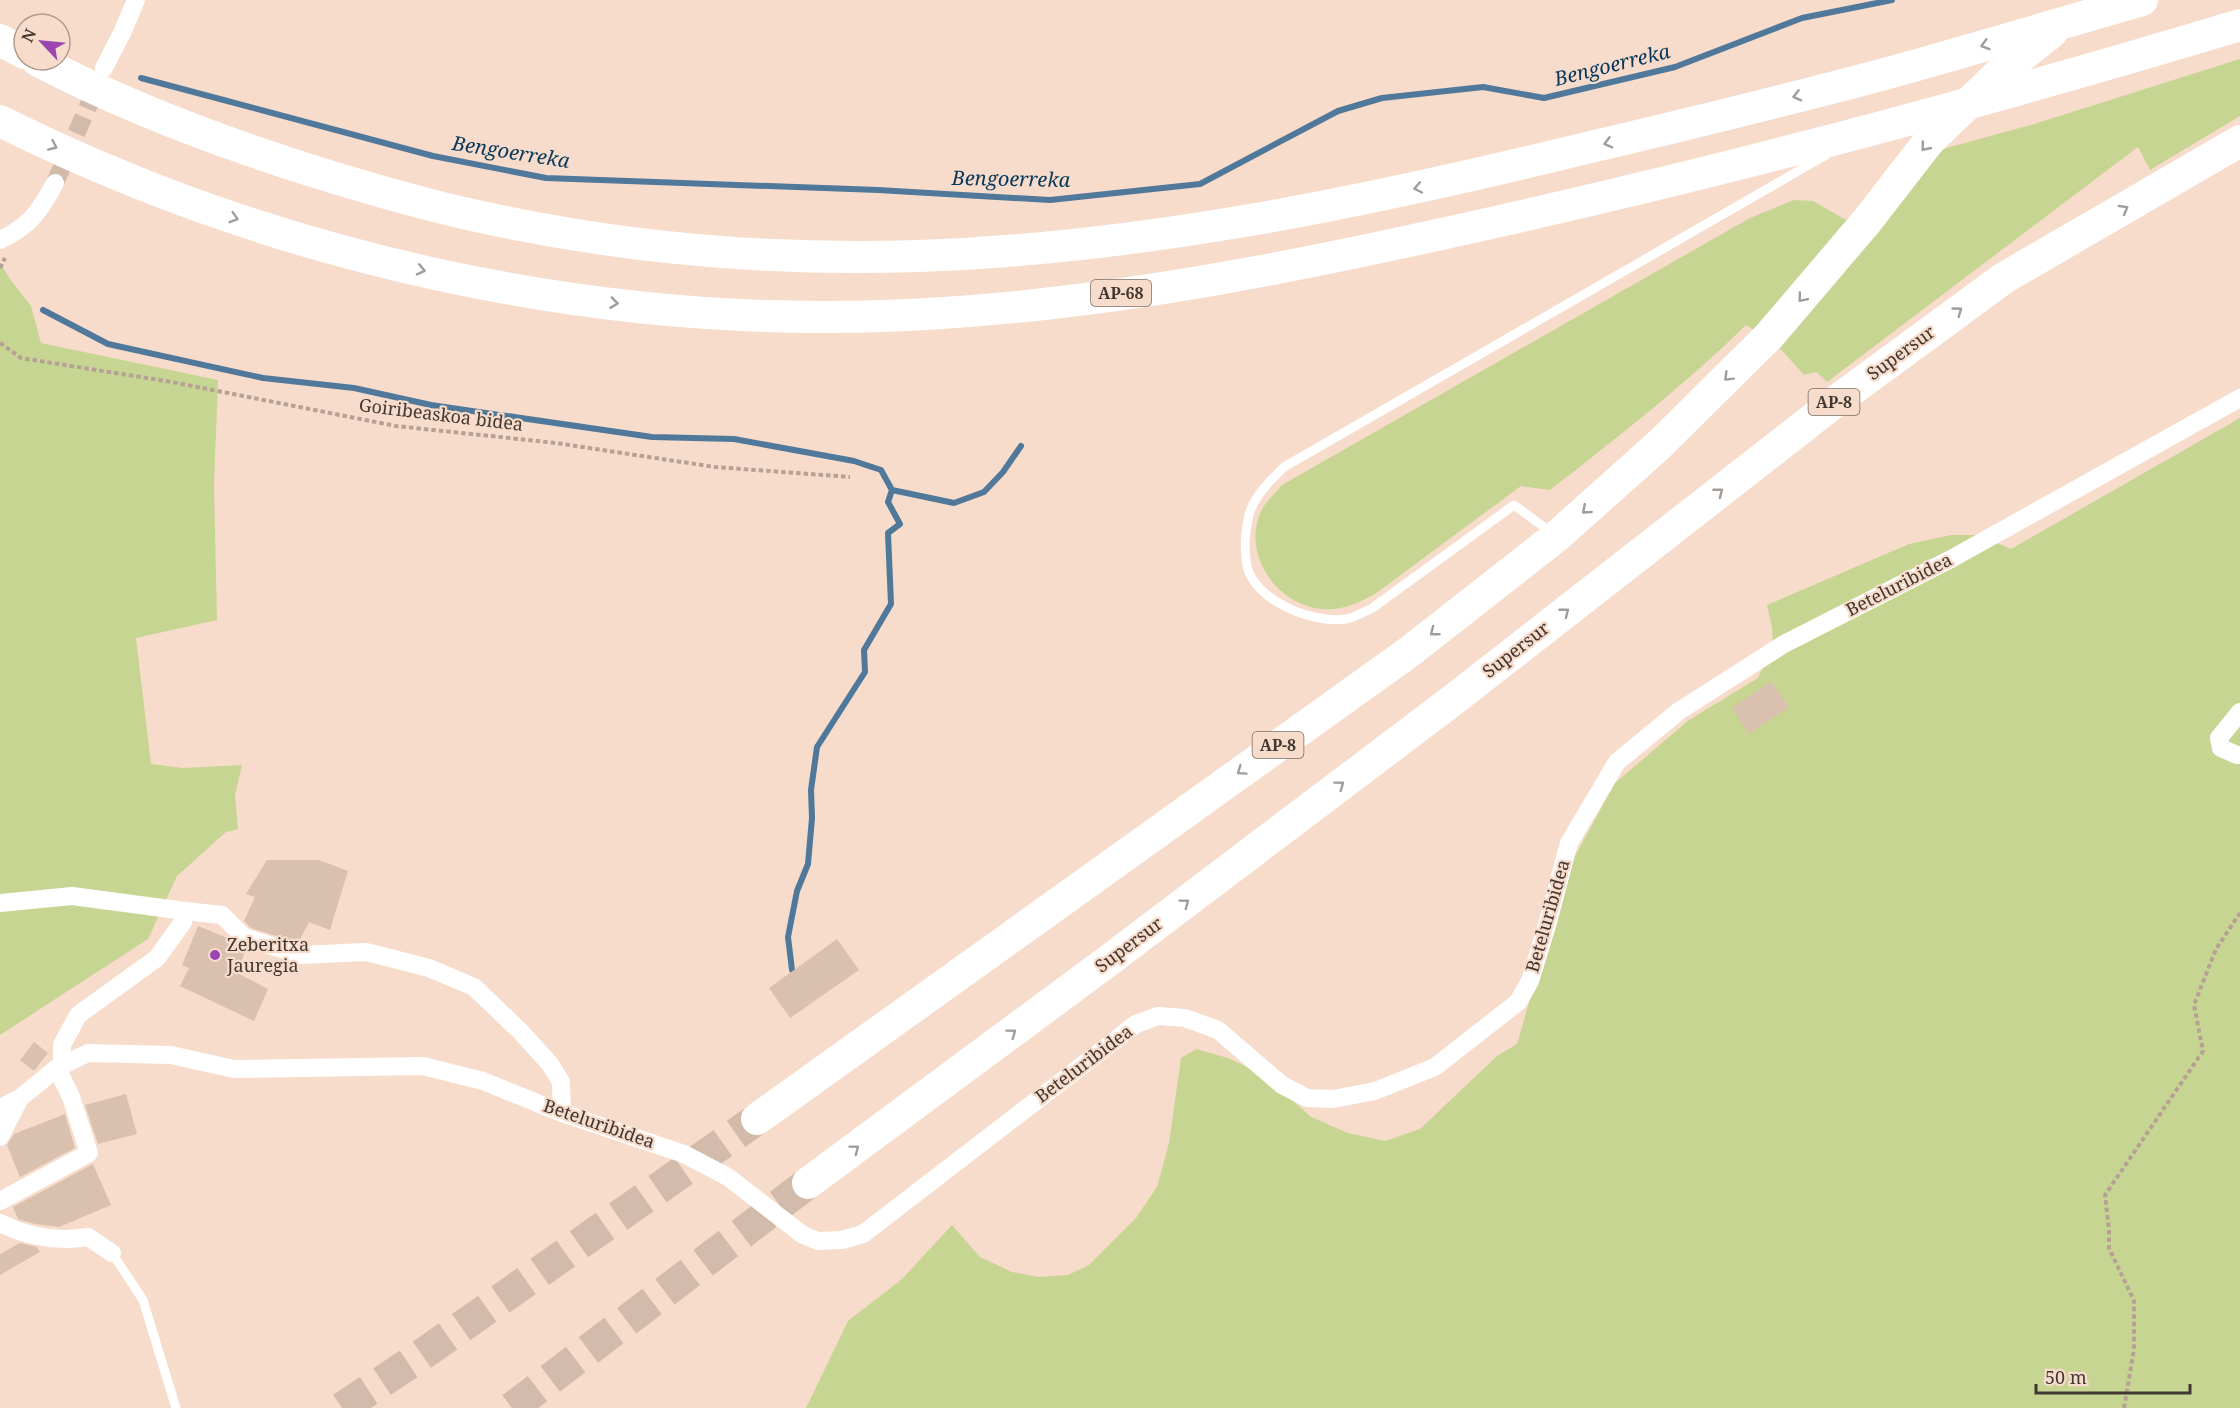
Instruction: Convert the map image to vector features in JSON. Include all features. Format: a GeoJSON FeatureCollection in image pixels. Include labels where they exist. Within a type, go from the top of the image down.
{"type":"FeatureCollection","features":[{"type":"Feature","properties":{"kind":"highway","name":"AP-8"},"geometry":{"type":"LineString","coordinates":[[757,1119],[1409,652],[1557,536],[1660,444],[1769,336],[1867,221],[1929,141],[2001,72],[2097,0]]}},
{"type":"Feature","properties":{"kind":"highway"},"geometry":{"type":"LineString","coordinates":[[61,72],[110,96],[240,148],[361,186],[482,217],[670,247],[753,254],[919,256],[1080,245],[1248,220],[1390,194],[1543,159],[1880,75],[2142,0]]}},
{"type":"Feature","properties":{"kind":"highway","name":"AP-68"},"geometry":{"type":"LineString","coordinates":[[0,120],[45,143],[127,179],[205,208],[307,241],[377,260],[532,292],[618,304],[703,312],[850,316],[957,312],[1072,300],[1284,267],[1571,205],[1998,96],[2240,25]]}},
{"type":"Feature","properties":{"kind":"highway","name":"Supersur"},"geometry":{"type":"LineString","coordinates":[[808,1183],[1132,943],[1453,700],[1830,405],[2004,278],[2240,141]]}},
{"type":"Feature","properties":{"kind":"street"},"geometry":{"type":"LineString","coordinates":[[104,68],[136,0]]}},
{"type":"Feature","properties":{"kind":"street"},"geometry":{"type":"LineString","coordinates":[[0,240],[19,231],[40,211],[55,183]]}},
{"type":"Feature","properties":{"kind":"street","name":"Beteluribidea"},"geometry":{"type":"LineString","coordinates":[[20,1098],[59,1067],[88,1053],[171,1055],[234,1069],[423,1065],[483,1081],[562,1113],[684,1154],[728,1177],[803,1235],[818,1241],[842,1240],[863,1234],[1136,1024],[1158,1016],[1185,1018],[1218,1030],[1282,1085],[1307,1098],[1333,1100],[1375,1091],[1435,1068],[1518,1002],[1530,981],[1569,843],[1617,762],[1679,711],[1784,644],[1951,559],[2240,398]]}},
{"type":"Feature","properties":{"kind":"street"},"geometry":{"type":"LineString","coordinates":[[2240,712],[2219,738],[2221,748],[2240,755]]}},
{"type":"Feature","properties":{"kind":"street"},"geometry":{"type":"LineString","coordinates":[[0,903],[72,896],[222,915],[244,937],[300,955],[366,952],[429,968],[474,987],[520,1031],[550,1064],[561,1082],[562,1113]]}},
{"type":"Feature","properties":{"kind":"street"},"geometry":{"type":"LineString","coordinates":[[0,1201],[89,1153],[59,1067],[62,1045],[78,1015],[157,958],[183,922],[185,911]]}},
{"type":"Feature","properties":{"kind":"street"},"geometry":{"type":"LineString","coordinates":[[0,1107],[20,1098]]}},
{"type":"Feature","properties":{"kind":"street"},"geometry":{"type":"LineString","coordinates":[[0,1137],[20,1098]]}},
{"type":"Feature","properties":{"kind":"street"},"geometry":{"type":"LineString","coordinates":[[0,1223],[19,1233],[65,1241],[88,1237],[112,1253]]}},
{"type":"Feature","properties":{"kind":"lane"},"geometry":{"type":"LineString","coordinates":[[1557,536],[1514,505],[1371,609],[1346,619],[1313,618],[1285,608],[1258,585],[1247,568],[1245,542],[1249,514],[1263,488],[1284,467],[1866,131]]}},
{"type":"Feature","properties":{"kind":"lane"},"geometry":{"type":"LineString","coordinates":[[112,1253],[143,1300],[176,1408]]}},
{"type":"Feature","properties":{"kind":"path","name":"Goiribeaskoa bidea"},"geometry":{"type":"LineString","coordinates":[[0,343],[21,358],[183,384],[396,426],[556,443],[715,467],[850,477]]}},
{"type":"Feature","properties":{"kind":"path"},"geometry":{"type":"LineString","coordinates":[[2124,1408],[2134,1349],[2134,1301],[2109,1248],[2105,1195],[2203,1051],[2194,1005],[2216,949],[2240,913]]}},
{"type":"Feature","properties":{"kind":"green space"},"geometry":{"type":"Polygon","coordinates":[[[2240,59],[2240,116],[2150,170],[2138,147],[1827,382],[1816,372],[1804,375],[1778,346],[1746,325],[1675,390],[1550,490],[1521,486],[1375,594],[1350,606],[1322,609],[1305,605],[1289,597],[1276,586],[1266,572],[1255,540],[1257,523],[1264,506],[1282,485],[1750,218],[1794,200],[1813,201],[1846,220],[1943,149],[2034,124],[2240,59]]]}},
{"type":"Feature","properties":{"kind":"green space"},"geometry":{"type":"Polygon","coordinates":[[[0,263],[31,306],[41,343],[218,380],[214,485],[217,620],[136,638],[151,764],[183,768],[242,765],[235,795],[238,829],[226,832],[177,876],[148,939],[0,1035],[0,263]]]}},
{"type":"Feature","properties":{"kind":"green space"},"geometry":{"type":"Polygon","coordinates":[[[2240,418],[2240,1408],[806,1408],[848,1321],[902,1279],[952,1225],[980,1257],[1012,1272],[1039,1277],[1068,1275],[1089,1265],[1136,1218],[1157,1187],[1169,1143],[1181,1058],[1196,1049],[1228,1058],[1264,1075],[1311,1117],[1348,1133],[1385,1141],[1420,1129],[1497,1056],[1517,1044],[1568,869],[1615,783],[1689,720],[1758,678],[1773,646],[1767,605],[1909,544],[1951,535],[1979,535],[2011,549],[2240,418]]]}},
{"type":"Feature","properties":{"kind":"building"},"geometry":{"type":"Polygon","coordinates":[[[1771,681],[1789,707],[1749,734],[1732,708],[1771,681]]]}},
{"type":"Feature","properties":{"kind":"building"},"geometry":{"type":"Polygon","coordinates":[[[267,860],[319,860],[348,871],[330,930],[309,922],[298,943],[251,928],[244,921],[255,897],[246,894],[267,860]]]}},
{"type":"Feature","properties":{"kind":"building"},"geometry":{"type":"Polygon","coordinates":[[[198,926],[230,939],[236,945],[246,949],[237,973],[268,989],[254,1021],[180,986],[189,968],[182,965],[198,926]]]}},
{"type":"Feature","properties":{"kind":"building"},"geometry":{"type":"Polygon","coordinates":[[[837,939],[859,970],[790,1018],[769,988],[837,939]]]}},
{"type":"Feature","properties":{"kind":"building"},"geometry":{"type":"Polygon","coordinates":[[[34,1042],[48,1053],[34,1071],[20,1060],[34,1042]]]}},
{"type":"Feature","properties":{"kind":"building"},"geometry":{"type":"Polygon","coordinates":[[[126,1094],[137,1134],[98,1144],[85,1105],[126,1094]]]}},
{"type":"Feature","properties":{"kind":"building"},"geometry":{"type":"Polygon","coordinates":[[[65,1114],[75,1148],[20,1177],[7,1145],[14,1134],[65,1114]]]}},
{"type":"Feature","properties":{"kind":"building"},"geometry":{"type":"Polygon","coordinates":[[[93,1164],[111,1205],[59,1227],[18,1219],[13,1207],[93,1164]]]}},
{"type":"Feature","properties":{"kind":"building"},"geometry":{"type":"Polygon","coordinates":[[[20,1243],[37,1247],[40,1252],[0,1275],[0,1254],[20,1243]]]}},
{"type":"Feature","properties":{"kind":"waterway","name":"Bengoerreka"},"geometry":{"type":"LineString","coordinates":[[141,78],[433,156],[546,178],[878,190],[1050,200],[1200,184],[1338,111],[1382,98],[1483,87],[1544,98],[1675,67],[1802,18],[1892,0]]}},
{"type":"Feature","properties":{"kind":"waterway"},"geometry":{"type":"LineString","coordinates":[[43,310],[108,344],[263,378],[354,388],[431,405],[652,437],[734,439],[854,461],[881,470],[892,490],[954,503],[984,492],[1003,472],[1021,446]]}},
{"type":"Feature","properties":{"kind":"waterway"},"geometry":{"type":"LineString","coordinates":[[792,970],[788,937],[797,891],[808,864],[812,818],[811,790],[817,747],[865,672],[864,650],[891,604],[888,533],[900,524],[888,502],[892,490]]}},
{"type":"Feature","properties":{"kind":"tunnel"},"geometry":{"type":"LineString","coordinates":[[55,183],[99,81]]}},
{"type":"Feature","properties":{"kind":"tunnel"},"geometry":{"type":"LineString","coordinates":[[342,1408],[413,1361],[757,1119]]}},
{"type":"Feature","properties":{"kind":"tunnel"},"geometry":{"type":"LineString","coordinates":[[512,1408],[808,1183]]}},
{"type":"Feature","properties":{"kind":"place","name":"Zeberitxa Jauregia"},"geometry":{"type":"Point","coordinates":[215,955]}}]}
